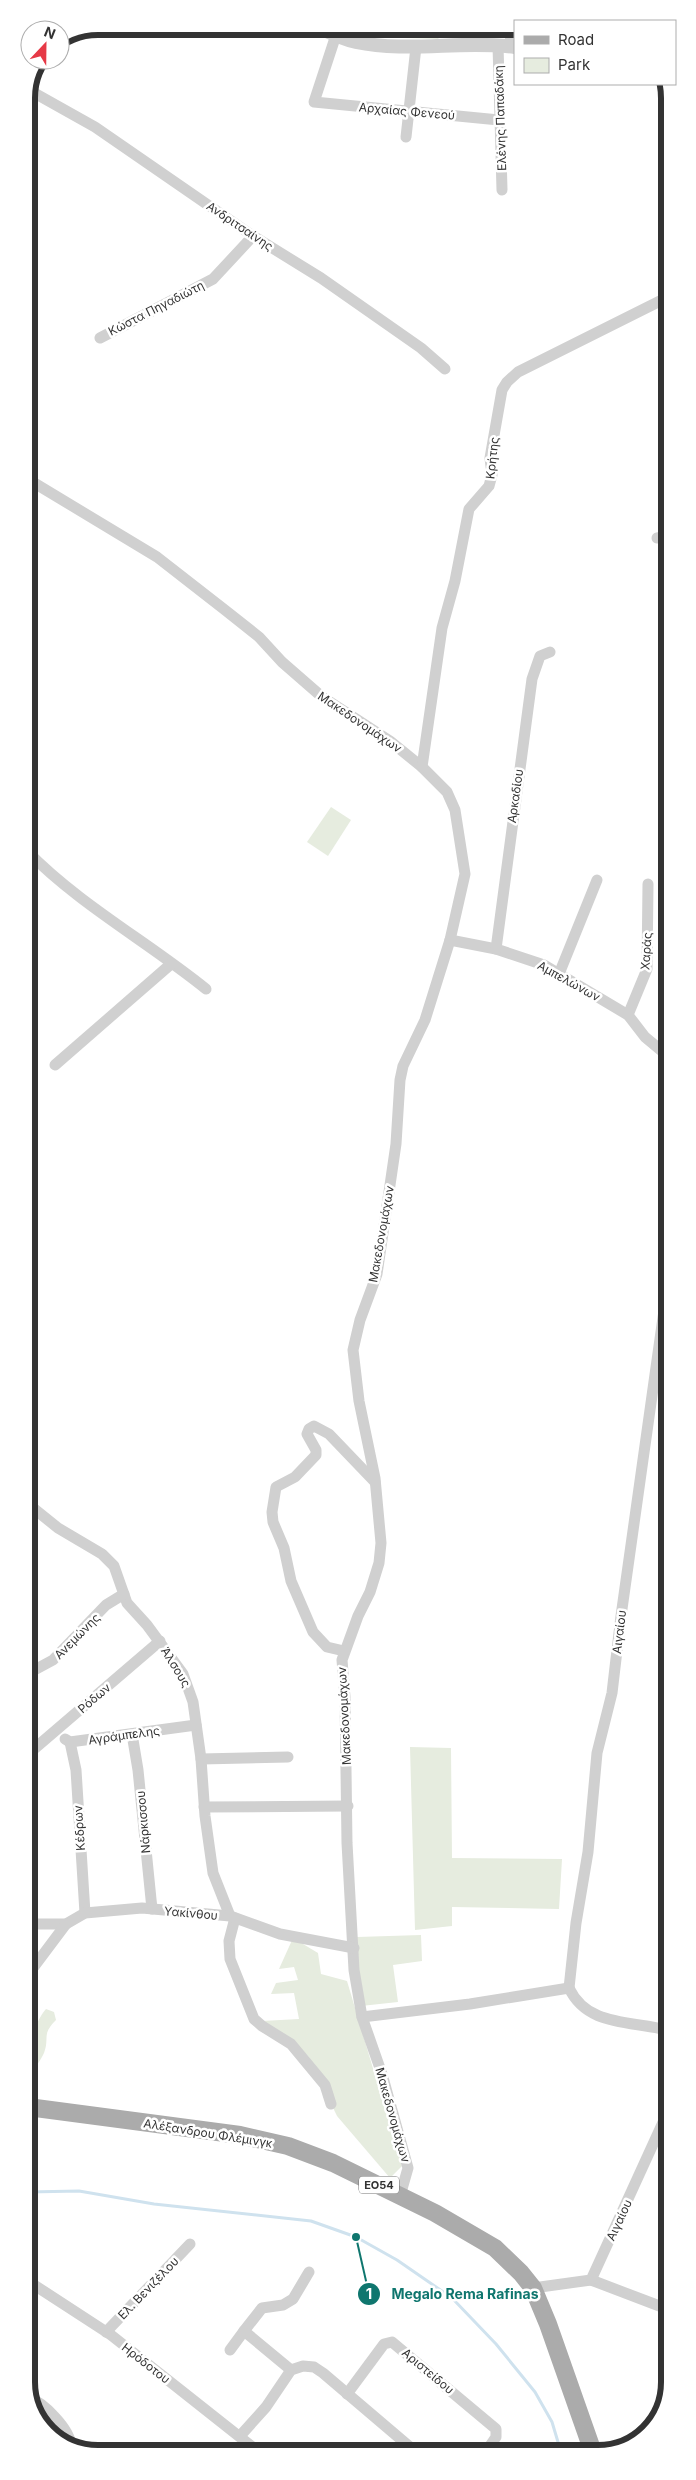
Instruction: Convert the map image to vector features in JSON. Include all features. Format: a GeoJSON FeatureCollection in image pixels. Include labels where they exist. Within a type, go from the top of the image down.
{"type":"FeatureCollection","features":[{"type":"Feature","properties":{"kind":"main road","name":"Αλέξανδρου Φλέμινγκ"},"geometry":{"type":"LineString","coordinates":[[35,2109],[264,2140],[311,2154],[435,2212],[495,2248],[521,2273],[533,2288],[548,2324],[591,2445]]}},
{"type":"Feature","properties":{"kind":"street"},"geometry":{"type":"LineString","coordinates":[[336,35],[362,43],[416,47],[506,46],[513,35]]}},
{"type":"Feature","properties":{"kind":"street","name":"Αρχαίας Φενεού"},"geometry":{"type":"LineString","coordinates":[[336,35],[314,102],[500,120]]}},
{"type":"Feature","properties":{"kind":"street","name":"Ελένης Παπαδάκη"},"geometry":{"type":"LineString","coordinates":[[502,190],[500,120],[506,46]]}},
{"type":"Feature","properties":{"kind":"street"},"geometry":{"type":"LineString","coordinates":[[406,137],[407,110],[416,47]]}},
{"type":"Feature","properties":{"kind":"street","name":"Ανδριτσαίνης"},"geometry":{"type":"LineString","coordinates":[[35,94],[95,127],[253,236],[321,278],[422,348],[445,369]]}},
{"type":"Feature","properties":{"kind":"street","name":"Κώστα Πηγαδιώτη"},"geometry":{"type":"LineString","coordinates":[[100,338],[213,279],[253,236]]}},
{"type":"Feature","properties":{"kind":"street","name":"Κρήτης"},"geometry":{"type":"LineString","coordinates":[[422,767],[442,628],[455,581],[469,508],[488,486],[492,475],[490,458],[502,390],[506,382],[518,372],[661,300]]}},
{"type":"Feature","properties":{"kind":"street","name":"Μακεδονομάχων"},"geometry":{"type":"LineString","coordinates":[[35,483],[157,557],[259,637],[282,662],[321,696],[390,740],[422,767],[447,792],[455,810],[465,874],[450,940],[425,1020],[403,1066],[396,1144],[377,1274],[354,1339],[353,1350],[359,1401],[375,1482],[381,1543],[379,1563],[370,1592],[344,1651],[342,1660],[348,1806],[347,1843],[356,1988],[362,2017],[382,2074],[408,2168],[400,2196]]}},
{"type":"Feature","properties":{"kind":"street"},"geometry":{"type":"LineString","coordinates":[[657,538],[661,537]]}},
{"type":"Feature","properties":{"kind":"street","name":"Αρκαδίου"},"geometry":{"type":"LineString","coordinates":[[496,949],[532,679],[540,656],[550,652]]}},
{"type":"Feature","properties":{"kind":"street"},"geometry":{"type":"LineString","coordinates":[[35,858],[86,902],[133,934],[206,989]]}},
{"type":"Feature","properties":{"kind":"street"},"geometry":{"type":"LineString","coordinates":[[559,974],[597,880]]}},
{"type":"Feature","properties":{"kind":"street","name":"Χαράς"},"geometry":{"type":"LineString","coordinates":[[628,1015],[647,969],[648,884]]}},
{"type":"Feature","properties":{"kind":"street","name":"Αμπελώνων"},"geometry":{"type":"LineString","coordinates":[[450,940],[496,949],[544,965],[628,1015],[645,1037],[661,1050]]}},
{"type":"Feature","properties":{"kind":"street"},"geometry":{"type":"LineString","coordinates":[[55,1064],[172,964]]}},
{"type":"Feature","properties":{"kind":"street","name":"Αιγαίου"},"geometry":{"type":"LineString","coordinates":[[570,1988],[576,1923],[588,1852],[597,1753],[612,1693],[661,1332]]}},
{"type":"Feature","properties":{"kind":"street"},"geometry":{"type":"LineString","coordinates":[[344,1651],[327,1648],[313,1632],[292,1581],[284,1548],[274,1522],[272,1512],[275,1490],[277,1485],[296,1477],[316,1454],[316,1450],[307,1434],[309,1429],[314,1426],[329,1434],[375,1482]]}},
{"type":"Feature","properties":{"kind":"street","name":"Άλσους"},"geometry":{"type":"LineString","coordinates":[[35,1509],[58,1528],[102,1554],[114,1566],[127,1603],[160,1641],[183,1674],[191,1690],[201,1759],[204,1807],[213,1873],[232,1917]]}},
{"type":"Feature","properties":{"kind":"street","name":"Ανεμώνης"},"geometry":{"type":"LineString","coordinates":[[35,1670],[53,1660],[106,1606],[124,1594]]}},
{"type":"Feature","properties":{"kind":"street","name":"Ρόδων"},"geometry":{"type":"LineString","coordinates":[[35,1748],[160,1641]]}},
{"type":"Feature","properties":{"kind":"street","name":"Αγράμπελης"},"geometry":{"type":"LineString","coordinates":[[70,1742],[196,1725]]}},
{"type":"Feature","properties":{"kind":"street"},"geometry":{"type":"LineString","coordinates":[[59,1729],[70,1742]]}},
{"type":"Feature","properties":{"kind":"street","name":"Νάρκισσου"},"geometry":{"type":"LineString","coordinates":[[132,1734],[138,1770],[152,1909]]}},
{"type":"Feature","properties":{"kind":"street","name":"Κέδρων"},"geometry":{"type":"LineString","coordinates":[[70,1742],[76,1770],[85,1913]]}},
{"type":"Feature","properties":{"kind":"street"},"geometry":{"type":"LineString","coordinates":[[201,1759],[288,1756]]}},
{"type":"Feature","properties":{"kind":"street"},"geometry":{"type":"LineString","coordinates":[[204,1807],[348,1806]]}},
{"type":"Feature","properties":{"kind":"street","name":"Υακίνθου"},"geometry":{"type":"LineString","coordinates":[[66,1924],[85,1913],[124,1908],[152,1909],[232,1917],[280,1934],[354,1948]]}},
{"type":"Feature","properties":{"kind":"street"},"geometry":{"type":"LineString","coordinates":[[232,1917],[229,1941],[230,1959],[254,2018],[262,2026],[291,2044],[325,2086],[331,2104]]}},
{"type":"Feature","properties":{"kind":"street"},"geometry":{"type":"LineString","coordinates":[[35,1924],[66,1924]]}},
{"type":"Feature","properties":{"kind":"street"},"geometry":{"type":"LineString","coordinates":[[35,1965],[66,1924]]}},
{"type":"Feature","properties":{"kind":"street"},"geometry":{"type":"LineString","coordinates":[[362,2017],[470,2004],[570,1988],[583,2008],[598,2017],[661,2029]]}},
{"type":"Feature","properties":{"kind":"street","name":"Αιγαίου"},"geometry":{"type":"LineString","coordinates":[[591,2280],[661,2127]]}},
{"type":"Feature","properties":{"kind":"street","name":"Ελ. Βενιζέλου"},"geometry":{"type":"LineString","coordinates":[[106,2332],[190,2244]]}},
{"type":"Feature","properties":{"kind":"street"},"geometry":{"type":"LineString","coordinates":[[230,2350],[262,2308],[283,2305],[293,2299],[309,2272]]}},
{"type":"Feature","properties":{"kind":"street"},"geometry":{"type":"LineString","coordinates":[[533,2288],[591,2280],[661,2307]]}},
{"type":"Feature","properties":{"kind":"street","name":"Ηρόδοτου"},"geometry":{"type":"LineString","coordinates":[[35,2286],[106,2332],[251,2445]]}},
{"type":"Feature","properties":{"kind":"street"},"geometry":{"type":"LineString","coordinates":[[244,2331],[291,2370]]}},
{"type":"Feature","properties":{"kind":"street","name":"Αριστείδου"},"geometry":{"type":"LineString","coordinates":[[347,2394],[384,2344],[392,2342],[496,2429],[496,2437],[490,2445]]}},
{"type":"Feature","properties":{"kind":"street"},"geometry":{"type":"LineString","coordinates":[[240,2436],[266,2408],[291,2370],[303,2366],[314,2367],[408,2445]]}},
{"type":"Feature","properties":{"kind":"street"},"geometry":{"type":"LineString","coordinates":[[37,2401],[49,2410],[70,2438]]}},
{"type":"Feature","properties":{"kind":"green space"},"geometry":{"type":"Polygon","coordinates":[[[367,35],[442,35],[438,39],[366,37],[367,35]]]}},
{"type":"Feature","properties":{"kind":"green space"},"geometry":{"type":"Polygon","coordinates":[[[331,807],[351,820],[328,856],[307,842],[331,807]]]}},
{"type":"Feature","properties":{"kind":"green space"},"geometry":{"type":"Polygon","coordinates":[[[410,1747],[451,1748],[452,1858],[562,1859],[559,1909],[452,1907],[452,1926],[415,1930],[410,1747]]]}},
{"type":"Feature","properties":{"kind":"green space"},"geometry":{"type":"Polygon","coordinates":[[[421,1935],[422,1961],[393,1965],[398,2002],[361,2006],[357,1937],[421,1935]]]}},
{"type":"Feature","properties":{"kind":"green space"},"geometry":{"type":"Polygon","coordinates":[[[293,1938],[318,1953],[321,1974],[347,1981],[402,2166],[390,2178],[337,2116],[308,2056],[262,2021],[299,2019],[294,1993],[271,1994],[276,1983],[298,1980],[294,1967],[279,1969],[293,1938]]]}},
{"type":"Feature","properties":{"kind":"green space"},"geometry":{"type":"Polygon","coordinates":[[[46,2009],[54,2012],[56,2020],[47,2033],[46,2048],[35,2067],[35,2029],[46,2009]]]}},
{"type":"Feature","properties":{"kind":"waterway"},"geometry":{"type":"LineString","coordinates":[[35,2192],[79,2191],[154,2204],[311,2221],[356,2237],[397,2260],[452,2298],[496,2344],[535,2392],[552,2422],[559,2445]]}},
{"type":"Feature","properties":{"kind":"place","name":"Megalo Rema Rafinas"},"geometry":{"type":"Point","coordinates":[356,2237]}}]}
